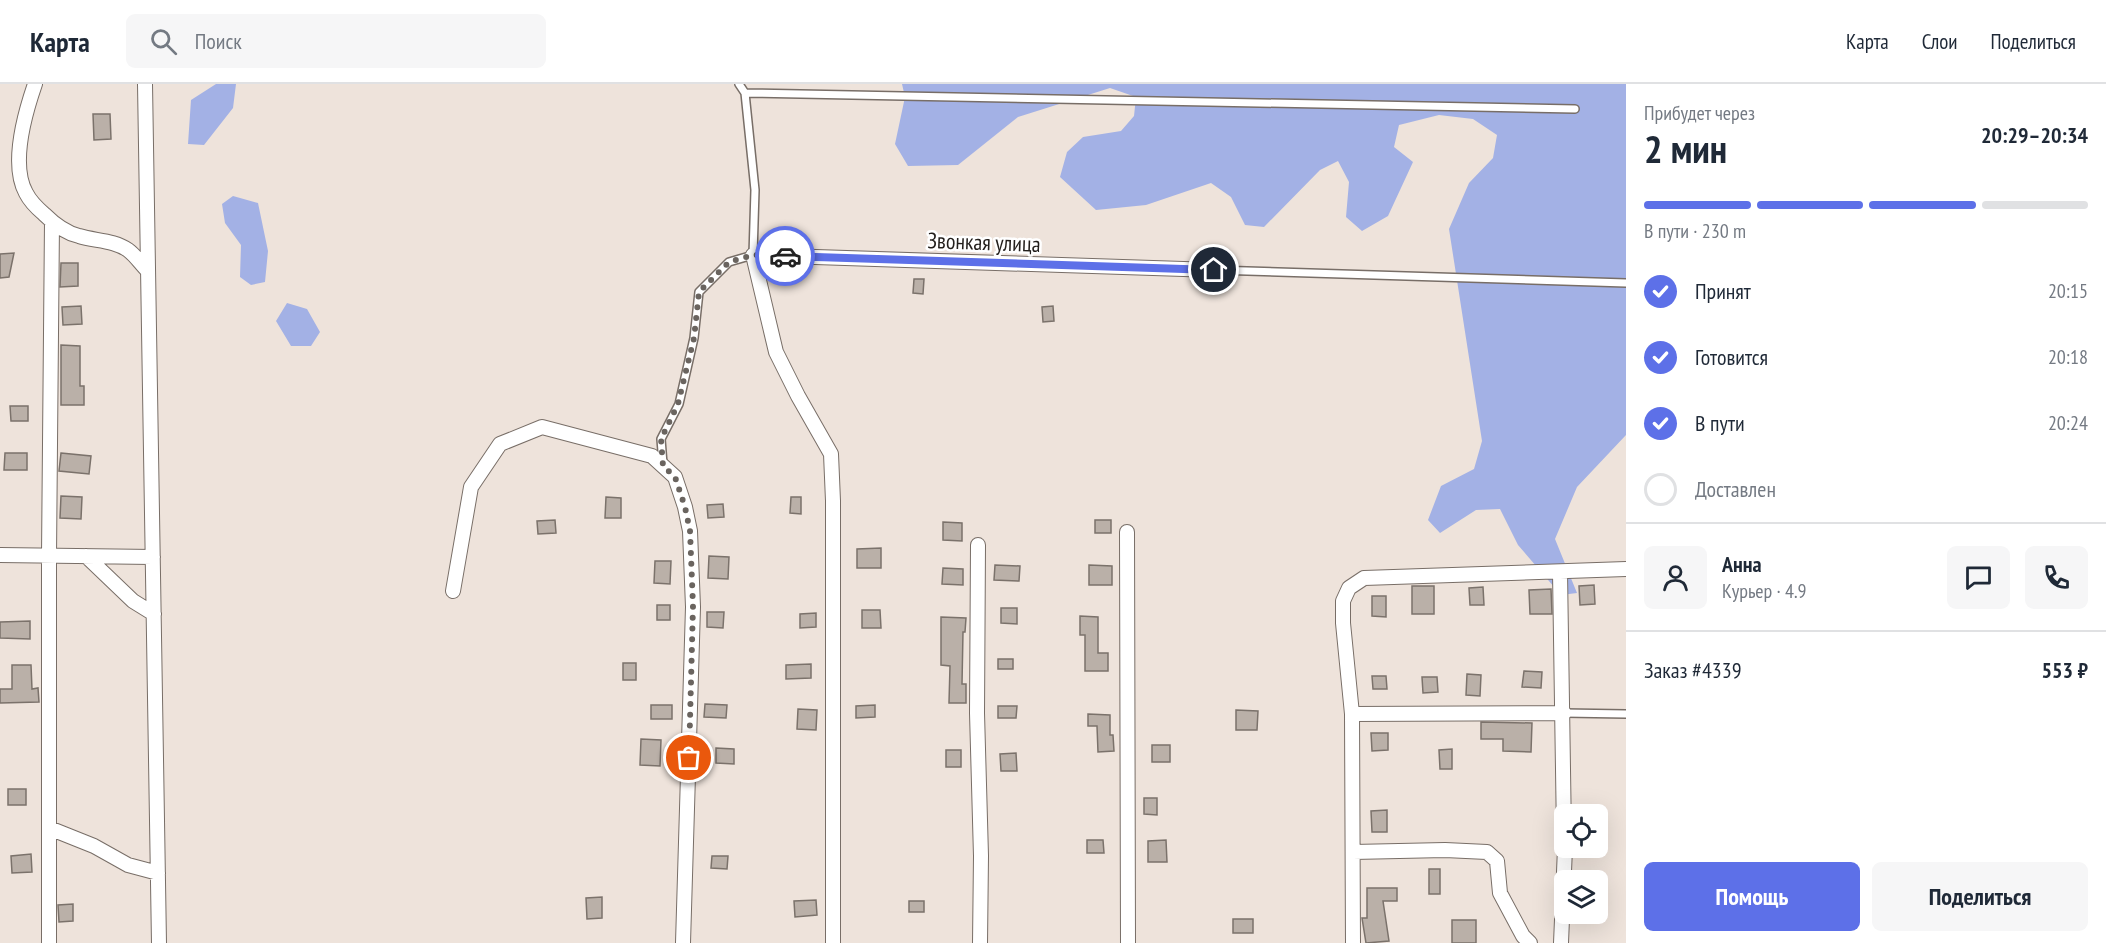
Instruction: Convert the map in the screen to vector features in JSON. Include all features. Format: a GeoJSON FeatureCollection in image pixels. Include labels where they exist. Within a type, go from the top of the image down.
{"type":"FeatureCollection","features":[{"type":"Feature","properties":{"kind":"street"},"geometry":{"type":"LineString","coordinates":[[35,84],[28,103],[20,148],[21,180],[26,193],[34,205],[52,222],[77,236],[116,244],[129,250],[147,270]]}},
{"type":"Feature","properties":{"kind":"street"},"geometry":{"type":"LineString","coordinates":[[145,84],[159,943]]}},
{"type":"Feature","properties":{"kind":"street"},"geometry":{"type":"LineString","coordinates":[[50,943],[49,555],[52,222]]}},
{"type":"Feature","properties":{"kind":"street"},"geometry":{"type":"LineString","coordinates":[[53,243],[77,236]]}},
{"type":"Feature","properties":{"kind":"street"},"geometry":{"type":"LineString","coordinates":[[753,255],[776,352],[831,454],[834,943]]}},
{"type":"Feature","properties":{"kind":"street","name":"Звонкая улица"},"geometry":{"type":"LineString","coordinates":[[753,255],[1214,270]]}},
{"type":"Feature","properties":{"kind":"street"},"geometry":{"type":"LineString","coordinates":[[453,591],[471,487],[500,444],[542,427],[652,456],[675,477],[690,531],[692,585],[683,943]]}},
{"type":"Feature","properties":{"kind":"street"},"geometry":{"type":"LineString","coordinates":[[1127,532],[1128,943]]}},
{"type":"Feature","properties":{"kind":"street"},"geometry":{"type":"LineString","coordinates":[[978,545],[977,713],[981,856],[980,943]]}},
{"type":"Feature","properties":{"kind":"street"},"geometry":{"type":"LineString","coordinates":[[0,555],[153,557]]}},
{"type":"Feature","properties":{"kind":"street"},"geometry":{"type":"LineString","coordinates":[[86,555],[133,601],[154,614]]}},
{"type":"Feature","properties":{"kind":"street"},"geometry":{"type":"LineString","coordinates":[[1353,943],[1352,714],[1343,623],[1343,601],[1350,588],[1364,578],[1626,569]]}},
{"type":"Feature","properties":{"kind":"street"},"geometry":{"type":"LineString","coordinates":[[1560,572],[1564,804]]}},
{"type":"Feature","properties":{"kind":"street"},"geometry":{"type":"LineString","coordinates":[[1352,714],[1564,713]]}},
{"type":"Feature","properties":{"kind":"street"},"geometry":{"type":"LineString","coordinates":[[49,828],[94,846],[128,865],[158,873]]}},
{"type":"Feature","properties":{"kind":"street"},"geometry":{"type":"LineString","coordinates":[[1353,852],[1446,850],[1486,852],[1497,861],[1500,893],[1523,936],[1530,943]]}},
{"type":"Feature","properties":{"kind":"street"},"geometry":{"type":"LineString","coordinates":[[1561,943],[1565,858]]}},
{"type":"Feature","properties":{"kind":"lane"},"geometry":{"type":"LineString","coordinates":[[663,466],[661,439],[678,404],[694,338],[699,292],[729,262],[753,255],[755,190],[745,93],[739,84]]}},
{"type":"Feature","properties":{"kind":"lane"},"geometry":{"type":"LineString","coordinates":[[745,93],[1575,109]]}},
{"type":"Feature","properties":{"kind":"lane"},"geometry":{"type":"LineString","coordinates":[[1214,270],[1626,284]]}},
{"type":"Feature","properties":{"kind":"lane"},"geometry":{"type":"LineString","coordinates":[[1564,713],[1626,714]]}},
{"type":"Feature","properties":{"kind":"shaded area"},"geometry":{"type":"Polygon","coordinates":[[[216,84],[236,84],[233,108],[204,145],[188,144],[191,100],[216,84]]]}},
{"type":"Feature","properties":{"kind":"shaded area"},"geometry":{"type":"Polygon","coordinates":[[[902,84],[1626,84],[1626,435],[1577,487],[1555,539],[1577,593],[1561,595],[1518,545],[1500,509],[1476,510],[1440,533],[1428,520],[1441,486],[1474,469],[1482,441],[1449,229],[1469,183],[1493,158],[1497,135],[1473,119],[1439,115],[1399,125],[1394,147],[1413,162],[1388,216],[1362,231],[1346,217],[1349,182],[1338,161],[1320,170],[1264,227],[1245,225],[1231,197],[1211,183],[1146,205],[1096,210],[1060,177],[1067,152],[1083,137],[1121,131],[1134,116],[1136,97],[1110,88],[1018,117],[958,165],[908,166],[895,144],[905,97],[902,84]]]}},
{"type":"Feature","properties":{"kind":"shaded area"},"geometry":{"type":"Polygon","coordinates":[[[233,196],[258,203],[268,251],[265,282],[251,285],[240,277],[241,245],[225,223],[222,204],[233,196]]]}},
{"type":"Feature","properties":{"kind":"shaded area"},"geometry":{"type":"Polygon","coordinates":[[[287,303],[307,309],[320,332],[311,346],[291,346],[276,321],[287,303]]]}},
{"type":"Feature","properties":{"kind":"building"},"geometry":{"type":"Polygon","coordinates":[[[93,114],[110,114],[111,139],[94,140],[93,114]]]}},
{"type":"Feature","properties":{"kind":"building"},"geometry":{"type":"Polygon","coordinates":[[[14,253],[9,277],[0,278],[0,254],[14,253]]]}},
{"type":"Feature","properties":{"kind":"building"},"geometry":{"type":"Polygon","coordinates":[[[61,263],[78,263],[78,286],[60,287],[61,263]]]}},
{"type":"Feature","properties":{"kind":"building"},"geometry":{"type":"Polygon","coordinates":[[[914,279],[924,279],[923,294],[913,293],[914,279]]]}},
{"type":"Feature","properties":{"kind":"building"},"geometry":{"type":"Polygon","coordinates":[[[81,306],[82,324],[63,325],[62,307],[81,306]]]}},
{"type":"Feature","properties":{"kind":"building"},"geometry":{"type":"Polygon","coordinates":[[[1053,306],[1054,321],[1043,322],[1042,307],[1053,306]]]}},
{"type":"Feature","properties":{"kind":"building"},"geometry":{"type":"Polygon","coordinates":[[[61,345],[80,346],[80,386],[84,386],[84,405],[61,405],[61,345]]]}},
{"type":"Feature","properties":{"kind":"building"},"geometry":{"type":"Polygon","coordinates":[[[10,406],[28,406],[28,421],[11,421],[10,406]]]}},
{"type":"Feature","properties":{"kind":"building"},"geometry":{"type":"Polygon","coordinates":[[[5,453],[27,453],[27,470],[4,470],[5,453]]]}},
{"type":"Feature","properties":{"kind":"building"},"geometry":{"type":"Polygon","coordinates":[[[61,453],[91,456],[89,474],[59,471],[61,453]]]}},
{"type":"Feature","properties":{"kind":"building"},"geometry":{"type":"Polygon","coordinates":[[[61,496],[82,497],[81,519],[60,518],[61,496]]]}},
{"type":"Feature","properties":{"kind":"building"},"geometry":{"type":"Polygon","coordinates":[[[606,497],[621,498],[621,518],[605,518],[606,497]]]}},
{"type":"Feature","properties":{"kind":"building"},"geometry":{"type":"Polygon","coordinates":[[[791,497],[801,497],[801,514],[790,513],[791,497]]]}},
{"type":"Feature","properties":{"kind":"building"},"geometry":{"type":"Polygon","coordinates":[[[723,504],[724,517],[708,518],[707,505],[723,504]]]}},
{"type":"Feature","properties":{"kind":"building"},"geometry":{"type":"Polygon","coordinates":[[[555,520],[556,533],[538,534],[537,521],[555,520]]]}},
{"type":"Feature","properties":{"kind":"building"},"geometry":{"type":"Polygon","coordinates":[[[1095,520],[1111,520],[1111,533],[1095,533],[1095,520]]]}},
{"type":"Feature","properties":{"kind":"building"},"geometry":{"type":"Polygon","coordinates":[[[943,522],[962,523],[962,541],[943,540],[943,522]]]}},
{"type":"Feature","properties":{"kind":"building"},"geometry":{"type":"Polygon","coordinates":[[[881,548],[881,568],[857,568],[857,549],[881,548]]]}},
{"type":"Feature","properties":{"kind":"building"},"geometry":{"type":"Polygon","coordinates":[[[709,556],[729,557],[728,579],[708,578],[709,556]]]}},
{"type":"Feature","properties":{"kind":"building"},"geometry":{"type":"Polygon","coordinates":[[[655,561],[671,561],[670,584],[654,583],[655,561]]]}},
{"type":"Feature","properties":{"kind":"building"},"geometry":{"type":"Polygon","coordinates":[[[995,565],[1020,566],[1019,581],[994,580],[995,565]]]}},
{"type":"Feature","properties":{"kind":"building"},"geometry":{"type":"Polygon","coordinates":[[[1089,565],[1112,566],[1112,585],[1089,585],[1089,565]]]}},
{"type":"Feature","properties":{"kind":"building"},"geometry":{"type":"Polygon","coordinates":[[[943,568],[963,569],[963,585],[942,584],[943,568]]]}},
{"type":"Feature","properties":{"kind":"building"},"geometry":{"type":"Polygon","coordinates":[[[1594,585],[1595,604],[1580,605],[1579,586],[1594,585]]]}},
{"type":"Feature","properties":{"kind":"building"},"geometry":{"type":"Polygon","coordinates":[[[1412,586],[1434,586],[1434,614],[1412,614],[1412,586]]]}},
{"type":"Feature","properties":{"kind":"building"},"geometry":{"type":"Polygon","coordinates":[[[1483,587],[1484,605],[1470,605],[1469,588],[1483,587]]]}},
{"type":"Feature","properties":{"kind":"building"},"geometry":{"type":"Polygon","coordinates":[[[1551,589],[1552,614],[1530,614],[1529,590],[1551,589]]]}},
{"type":"Feature","properties":{"kind":"building"},"geometry":{"type":"Polygon","coordinates":[[[1372,596],[1386,596],[1386,617],[1372,616],[1372,596]]]}},
{"type":"Feature","properties":{"kind":"building"},"geometry":{"type":"Polygon","coordinates":[[[657,605],[670,605],[670,620],[657,620],[657,605]]]}},
{"type":"Feature","properties":{"kind":"building"},"geometry":{"type":"Polygon","coordinates":[[[1001,608],[1017,608],[1017,624],[1001,623],[1001,608]]]}},
{"type":"Feature","properties":{"kind":"building"},"geometry":{"type":"Polygon","coordinates":[[[862,610],[880,610],[881,628],[862,628],[862,610]]]}},
{"type":"Feature","properties":{"kind":"building"},"geometry":{"type":"Polygon","coordinates":[[[707,612],[724,612],[723,628],[707,627],[707,612]]]}},
{"type":"Feature","properties":{"kind":"building"},"geometry":{"type":"Polygon","coordinates":[[[816,613],[816,627],[800,628],[800,614],[816,613]]]}},
{"type":"Feature","properties":{"kind":"building"},"geometry":{"type":"Polygon","coordinates":[[[1080,616],[1098,617],[1098,653],[1108,653],[1108,671],[1085,671],[1085,635],[1080,635],[1080,616]]]}},
{"type":"Feature","properties":{"kind":"building"},"geometry":{"type":"Polygon","coordinates":[[[941,617],[966,618],[965,632],[963,632],[962,684],[966,684],[966,703],[949,703],[950,666],[941,665],[941,617]]]}},
{"type":"Feature","properties":{"kind":"building"},"geometry":{"type":"Polygon","coordinates":[[[30,621],[30,639],[0,638],[0,622],[30,621]]]}},
{"type":"Feature","properties":{"kind":"building"},"geometry":{"type":"Polygon","coordinates":[[[998,659],[1013,659],[1013,669],[998,669],[998,659]]]}},
{"type":"Feature","properties":{"kind":"building"},"geometry":{"type":"Polygon","coordinates":[[[623,663],[636,663],[636,680],[623,680],[623,663]]]}},
{"type":"Feature","properties":{"kind":"building"},"geometry":{"type":"Polygon","coordinates":[[[811,664],[811,678],[786,679],[786,665],[811,664]]]}},
{"type":"Feature","properties":{"kind":"building"},"geometry":{"type":"Polygon","coordinates":[[[12,665],[31,665],[32,689],[38,688],[39,702],[0,703],[0,689],[12,689],[12,665]]]}},
{"type":"Feature","properties":{"kind":"building"},"geometry":{"type":"Polygon","coordinates":[[[1524,671],[1542,672],[1541,688],[1522,687],[1524,671]]]}},
{"type":"Feature","properties":{"kind":"building"},"geometry":{"type":"Polygon","coordinates":[[[1467,674],[1481,675],[1480,696],[1466,695],[1467,674]]]}},
{"type":"Feature","properties":{"kind":"building"},"geometry":{"type":"Polygon","coordinates":[[[1372,676],[1386,676],[1387,689],[1373,689],[1372,676]]]}},
{"type":"Feature","properties":{"kind":"building"},"geometry":{"type":"Polygon","coordinates":[[[1422,677],[1437,677],[1438,692],[1423,693],[1422,677]]]}},
{"type":"Feature","properties":{"kind":"building"},"geometry":{"type":"Polygon","coordinates":[[[705,704],[727,705],[726,718],[704,717],[705,704]]]}},
{"type":"Feature","properties":{"kind":"building"},"geometry":{"type":"Polygon","coordinates":[[[651,705],[672,705],[672,719],[651,719],[651,705]]]}},
{"type":"Feature","properties":{"kind":"building"},"geometry":{"type":"Polygon","coordinates":[[[875,705],[875,717],[856,718],[856,706],[875,705]]]}},
{"type":"Feature","properties":{"kind":"building"},"geometry":{"type":"Polygon","coordinates":[[[998,706],[1017,706],[1016,718],[998,718],[998,706]]]}},
{"type":"Feature","properties":{"kind":"building"},"geometry":{"type":"Polygon","coordinates":[[[798,709],[817,710],[816,730],[797,729],[798,709]]]}},
{"type":"Feature","properties":{"kind":"building"},"geometry":{"type":"Polygon","coordinates":[[[1236,710],[1258,711],[1257,730],[1236,730],[1236,710]]]}},
{"type":"Feature","properties":{"kind":"building"},"geometry":{"type":"Polygon","coordinates":[[[1088,714],[1110,715],[1110,735],[1113,735],[1114,751],[1098,752],[1097,726],[1088,726],[1088,714]]]}},
{"type":"Feature","properties":{"kind":"building"},"geometry":{"type":"Polygon","coordinates":[[[1481,722],[1532,723],[1531,752],[1503,751],[1503,739],[1481,739],[1481,722]]]}},
{"type":"Feature","properties":{"kind":"building"},"geometry":{"type":"Polygon","coordinates":[[[1371,733],[1388,733],[1388,750],[1372,751],[1371,733]]]}},
{"type":"Feature","properties":{"kind":"building"},"geometry":{"type":"Polygon","coordinates":[[[641,739],[661,740],[660,766],[640,765],[641,739]]]}},
{"type":"Feature","properties":{"kind":"building"},"geometry":{"type":"Polygon","coordinates":[[[1152,745],[1170,745],[1170,762],[1152,762],[1152,745]]]}},
{"type":"Feature","properties":{"kind":"building"},"geometry":{"type":"Polygon","coordinates":[[[716,748],[734,749],[734,764],[716,763],[716,748]]]}},
{"type":"Feature","properties":{"kind":"building"},"geometry":{"type":"Polygon","coordinates":[[[1452,749],[1452,769],[1440,769],[1439,750],[1452,749]]]}},
{"type":"Feature","properties":{"kind":"building"},"geometry":{"type":"Polygon","coordinates":[[[946,750],[961,750],[961,767],[946,767],[946,750]]]}},
{"type":"Feature","properties":{"kind":"building"},"geometry":{"type":"Polygon","coordinates":[[[1016,753],[1017,771],[1001,771],[1000,754],[1016,753]]]}},
{"type":"Feature","properties":{"kind":"building"},"geometry":{"type":"Polygon","coordinates":[[[8,789],[26,789],[26,805],[8,805],[8,789]]]}},
{"type":"Feature","properties":{"kind":"building"},"geometry":{"type":"Polygon","coordinates":[[[1144,798],[1157,798],[1157,815],[1144,814],[1144,798]]]}},
{"type":"Feature","properties":{"kind":"building"},"geometry":{"type":"Polygon","coordinates":[[[1387,810],[1387,832],[1372,832],[1371,811],[1387,810]]]}},
{"type":"Feature","properties":{"kind":"building"},"geometry":{"type":"Polygon","coordinates":[[[1087,840],[1103,840],[1104,853],[1087,853],[1087,840]]]}},
{"type":"Feature","properties":{"kind":"building"},"geometry":{"type":"Polygon","coordinates":[[[1166,840],[1167,862],[1148,862],[1148,841],[1166,840]]]}},
{"type":"Feature","properties":{"kind":"building"},"geometry":{"type":"Polygon","coordinates":[[[31,854],[32,872],[12,873],[11,856],[31,854]]]}},
{"type":"Feature","properties":{"kind":"building"},"geometry":{"type":"Polygon","coordinates":[[[712,856],[728,856],[727,869],[711,868],[712,856]]]}},
{"type":"Feature","properties":{"kind":"building"},"geometry":{"type":"Polygon","coordinates":[[[1429,869],[1440,869],[1440,894],[1429,894],[1429,869]]]}},
{"type":"Feature","properties":{"kind":"building"},"geometry":{"type":"Polygon","coordinates":[[[1367,888],[1397,888],[1397,901],[1383,901],[1389,941],[1366,943],[1362,918],[1367,918],[1367,888]]]}},
{"type":"Feature","properties":{"kind":"building"},"geometry":{"type":"Polygon","coordinates":[[[602,897],[602,918],[587,919],[586,898],[602,897]]]}},
{"type":"Feature","properties":{"kind":"building"},"geometry":{"type":"Polygon","coordinates":[[[816,900],[817,915],[795,917],[794,901],[816,900]]]}},
{"type":"Feature","properties":{"kind":"building"},"geometry":{"type":"Polygon","coordinates":[[[909,901],[924,901],[924,912],[909,912],[909,901]]]}},
{"type":"Feature","properties":{"kind":"building"},"geometry":{"type":"Polygon","coordinates":[[[73,904],[73,921],[59,922],[58,905],[73,904]]]}},
{"type":"Feature","properties":{"kind":"building"},"geometry":{"type":"Polygon","coordinates":[[[1233,919],[1253,919],[1253,933],[1233,933],[1233,919]]]}},
{"type":"Feature","properties":{"kind":"building"},"geometry":{"type":"Polygon","coordinates":[[[1452,920],[1476,920],[1476,943],[1452,943],[1452,920]]]}},
{"type":"Feature","properties":{"kind":"way so far"},"geometry":{"type":"LineString","coordinates":[[689,758],[693,606],[690,531],[675,477],[663,466],[661,439],[678,404],[694,338],[699,292],[729,262],[753,255],[785,256]]}},
{"type":"Feature","properties":{"kind":"route"},"geometry":{"type":"LineString","coordinates":[[785,256],[1214,270]]}}]}
